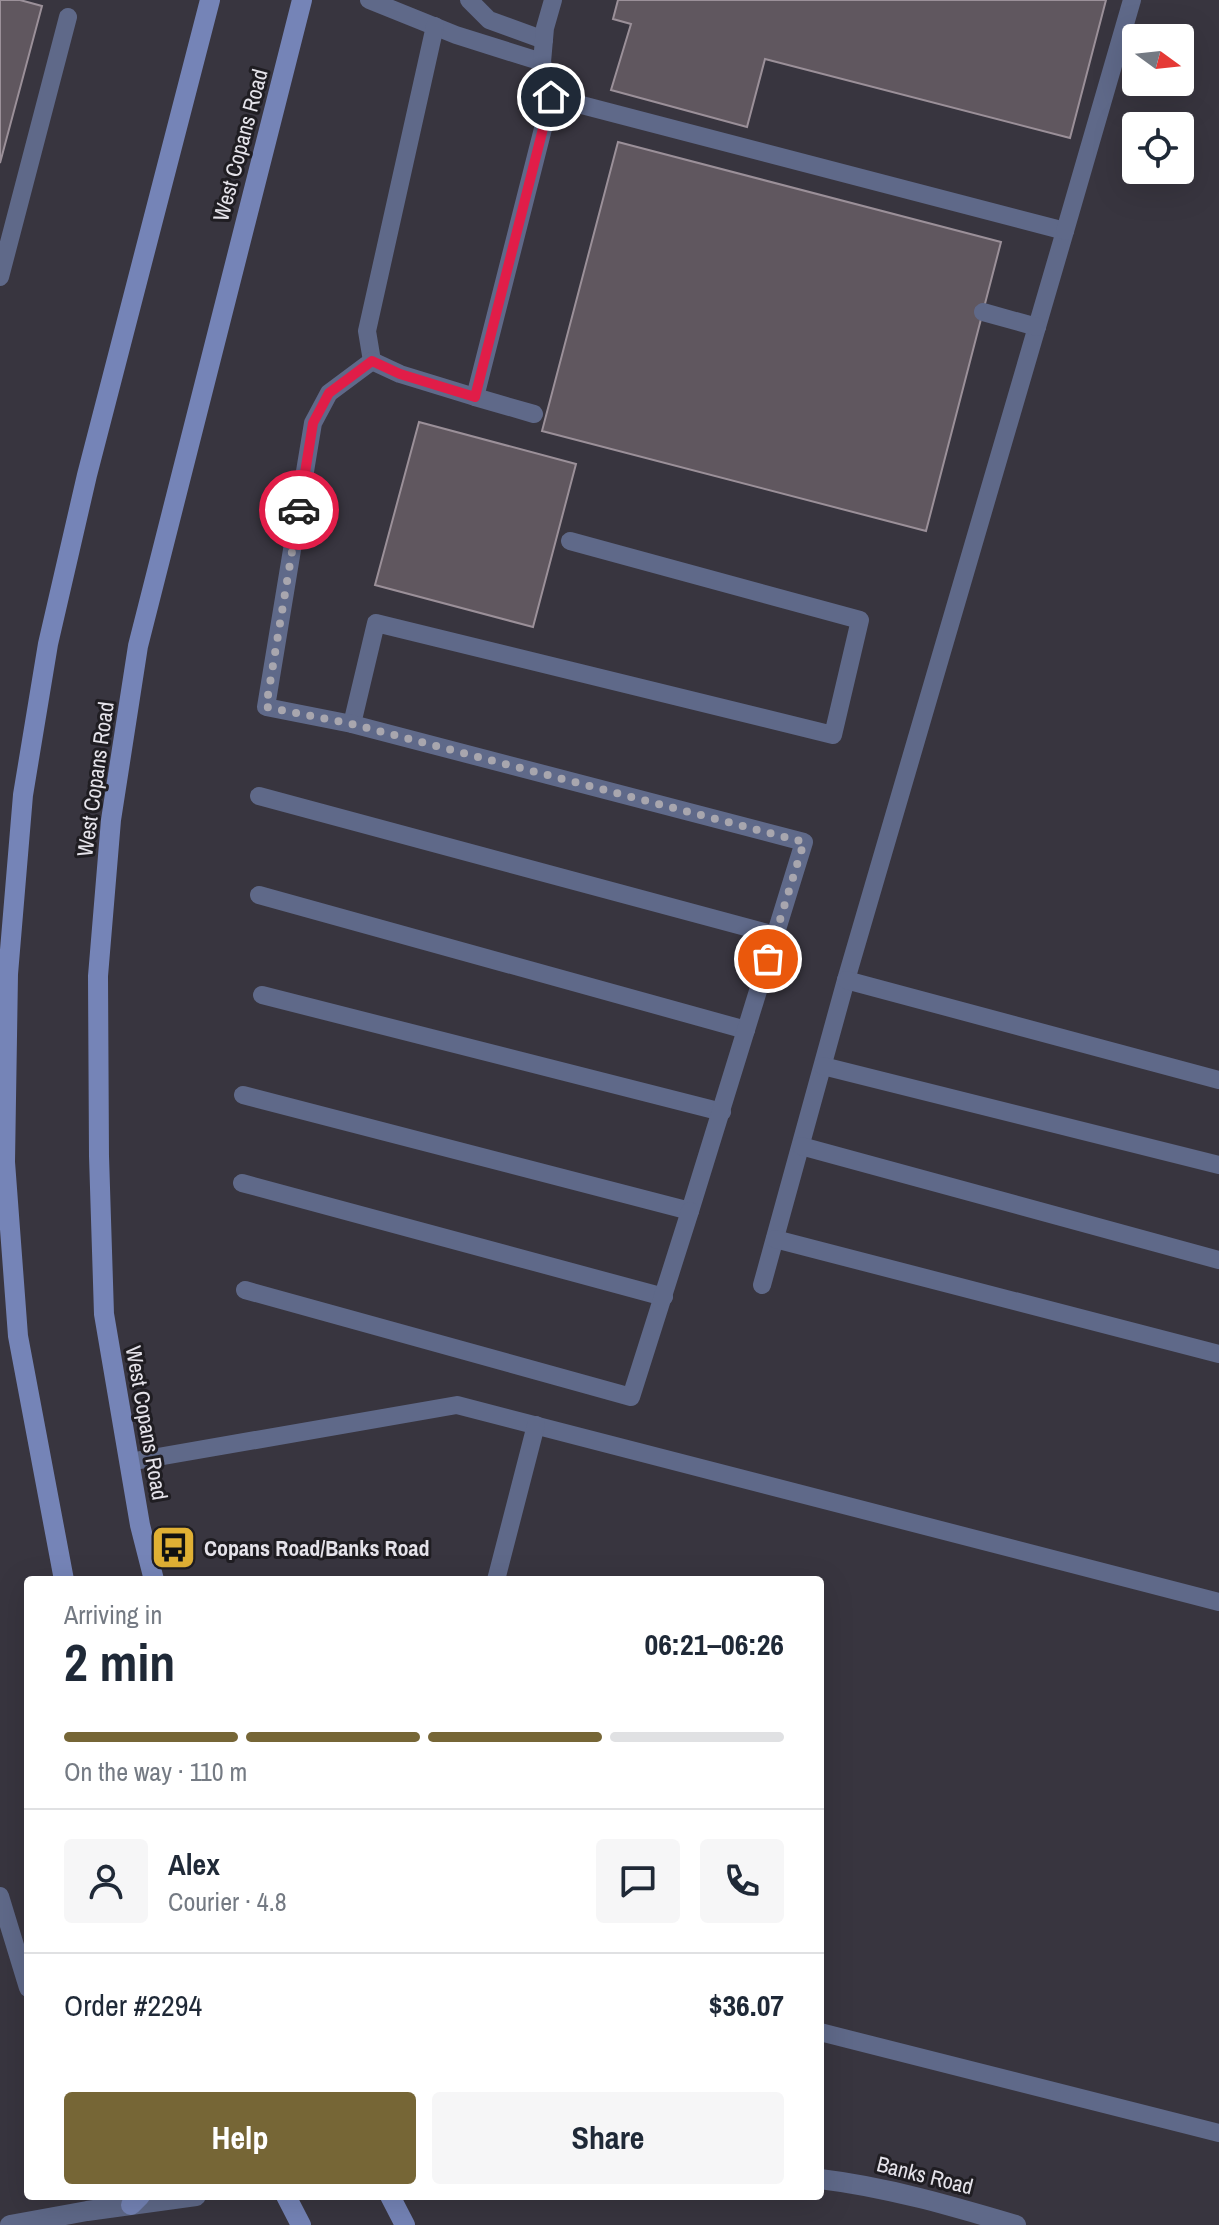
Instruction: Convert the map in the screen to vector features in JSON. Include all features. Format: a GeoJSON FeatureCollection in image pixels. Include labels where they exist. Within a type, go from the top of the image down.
{"type":"FeatureCollection","features":[{"type":"Feature","properties":{"kind":"main road"},"geometry":{"type":"LineString","coordinates":[[63,1576],[18,1336],[5,1162],[8,974],[21,810],[48,644],[84,490],[210,0]]}},
{"type":"Feature","properties":{"kind":"main road","name":"West Copans Road"},"geometry":{"type":"LineString","coordinates":[[153,1576],[140,1525],[104,1314],[99,1172],[98,976],[111,820],[138,646],[302,0]]}},
{"type":"Feature","properties":{"kind":"main road"},"geometry":{"type":"LineString","coordinates":[[288,2200],[301,2225]]}},
{"type":"Feature","properties":{"kind":"main road"},"geometry":{"type":"LineString","coordinates":[[392,2200],[405,2225]]}},
{"type":"Feature","properties":{"kind":"street","name":"Banks Road"},"geometry":{"type":"LineString","coordinates":[[824,2179],[863,2184],[1016,2225]]}},
{"type":"Feature","properties":{"kind":"street"},"geometry":{"type":"LineString","coordinates":[[10,2225],[135,2200]]}},
{"type":"Feature","properties":{"kind":"lane"},"geometry":{"type":"LineString","coordinates":[[369,0],[542,62]]}},
{"type":"Feature","properties":{"kind":"lane"},"geometry":{"type":"LineString","coordinates":[[469,0],[489,20],[544,40]]}},
{"type":"Feature","properties":{"kind":"lane"},"geometry":{"type":"LineString","coordinates":[[475,397],[551,97],[542,62],[545,28],[553,0]]}},
{"type":"Feature","properties":{"kind":"lane"},"geometry":{"type":"LineString","coordinates":[[762,1285],[846,980],[1132,0]]}},
{"type":"Feature","properties":{"kind":"lane"},"geometry":{"type":"LineString","coordinates":[[0,277],[68,17]]}},
{"type":"Feature","properties":{"kind":"lane"},"geometry":{"type":"LineString","coordinates":[[372,361],[367,331],[435,26]]}},
{"type":"Feature","properties":{"kind":"lane"},"geometry":{"type":"LineString","coordinates":[[551,97],[1065,231]]}},
{"type":"Feature","properties":{"kind":"lane"},"geometry":{"type":"LineString","coordinates":[[983,312],[1037,327]]}},
{"type":"Feature","properties":{"kind":"lane"},"geometry":{"type":"LineString","coordinates":[[372,361],[400,374],[534,414]]}},
{"type":"Feature","properties":{"kind":"lane"},"geometry":{"type":"LineString","coordinates":[[245,1290],[631,1397],[804,842],[352,724],[266,707],[313,423],[329,393],[372,361]]}},
{"type":"Feature","properties":{"kind":"lane"},"geometry":{"type":"LineString","coordinates":[[352,724],[376,623],[833,735],[860,620],[570,541]]}},
{"type":"Feature","properties":{"kind":"lane"},"geometry":{"type":"LineString","coordinates":[[259,796],[775,935]]}},
{"type":"Feature","properties":{"kind":"lane"},"geometry":{"type":"LineString","coordinates":[[259,895],[746,1030]]}},
{"type":"Feature","properties":{"kind":"lane"},"geometry":{"type":"LineString","coordinates":[[846,980],[1219,1080]]}},
{"type":"Feature","properties":{"kind":"lane"},"geometry":{"type":"LineString","coordinates":[[262,995],[722,1112]]}},
{"type":"Feature","properties":{"kind":"lane"},"geometry":{"type":"LineString","coordinates":[[823,1066],[1219,1165]]}},
{"type":"Feature","properties":{"kind":"lane"},"geometry":{"type":"LineString","coordinates":[[243,1095],[690,1211]]}},
{"type":"Feature","properties":{"kind":"lane"},"geometry":{"type":"LineString","coordinates":[[801,1146],[1219,1260]]}},
{"type":"Feature","properties":{"kind":"lane"},"geometry":{"type":"LineString","coordinates":[[242,1183],[664,1297]]}},
{"type":"Feature","properties":{"kind":"lane"},"geometry":{"type":"LineString","coordinates":[[775,1239],[1219,1354]]}},
{"type":"Feature","properties":{"kind":"lane"},"geometry":{"type":"LineString","coordinates":[[129,1462],[457,1405],[1219,1602]]}},
{"type":"Feature","properties":{"kind":"lane"},"geometry":{"type":"LineString","coordinates":[[497,1576],[536,1425]]}},
{"type":"Feature","properties":{"kind":"lane"},"geometry":{"type":"LineString","coordinates":[[0,1896],[24,1975]]}},
{"type":"Feature","properties":{"kind":"lane"},"geometry":{"type":"LineString","coordinates":[[824,2033],[1219,2133]]}},
{"type":"Feature","properties":{"kind":"building"},"geometry":{"type":"Polygon","coordinates":[[[0,0],[20,0],[42,6],[0,163],[0,0]]]}},
{"type":"Feature","properties":{"kind":"building"},"geometry":{"type":"Polygon","coordinates":[[[618,0],[1106,0],[1070,138],[765,59],[747,127],[611,90],[631,24],[613,19],[618,0]]]}},
{"type":"Feature","properties":{"kind":"building"},"geometry":{"type":"Polygon","coordinates":[[[618,142],[1001,242],[926,531],[542,431],[618,142]]]}},
{"type":"Feature","properties":{"kind":"building"},"geometry":{"type":"Polygon","coordinates":[[[419,422],[576,464],[533,627],[375,585],[419,422]]]}},
{"type":"Feature","properties":{"kind":"way so far"},"geometry":{"type":"LineString","coordinates":[[299,510],[266,707],[352,724],[804,842],[768,959]]}},
{"type":"Feature","properties":{"kind":"place","name":"Copans Road/Banks Road"},"geometry":{"type":"Point","coordinates":[173,1548]}},
{"type":"Feature","properties":{"kind":"route"},"geometry":{"type":"LineString","coordinates":[[299,510],[313,423],[329,393],[372,361],[400,374],[475,397],[551,97]]}}]}
